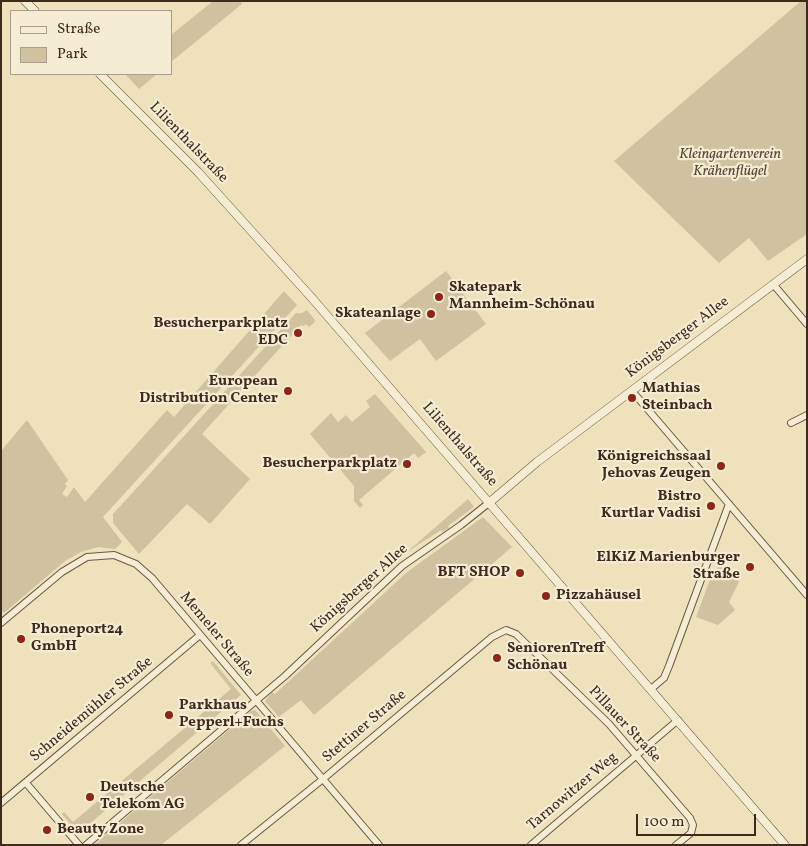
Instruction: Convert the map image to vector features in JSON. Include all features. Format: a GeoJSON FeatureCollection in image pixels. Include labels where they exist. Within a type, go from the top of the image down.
{"type":"FeatureCollection","features":[{"type":"Feature","properties":{"kind":"street"},"geometry":{"type":"LineString","coordinates":[[25,1],[35,10]]}},
{"type":"Feature","properties":{"kind":"street","name":"Lilienthalstraße"},"geometry":{"type":"LineString","coordinates":[[101,75],[198,172],[255,234],[490,502],[785,845]]}},
{"type":"Feature","properties":{"kind":"street","name":"Königsberger Allee"},"geometry":{"type":"LineString","coordinates":[[86,845],[256,701],[402,566],[461,525],[537,462],[807,259]]}},
{"type":"Feature","properties":{"kind":"street"},"geometry":{"type":"LineString","coordinates":[[774,284],[807,324]]}},
{"type":"Feature","properties":{"kind":"street"},"geometry":{"type":"LineString","coordinates":[[632,390],[807,595]]}},
{"type":"Feature","properties":{"kind":"street"},"geometry":{"type":"LineString","coordinates":[[791,424],[807,415]]}},
{"type":"Feature","properties":{"kind":"street"},"geometry":{"type":"LineString","coordinates":[[651,689],[664,678],[729,504]]}},
{"type":"Feature","properties":{"kind":"street","name":"Memeler Straße"},"geometry":{"type":"LineString","coordinates":[[1,623],[75,562],[87,557],[114,555],[127,559],[145,570],[379,845]]}},
{"type":"Feature","properties":{"kind":"street","name":"Pillauer Straße"},"geometry":{"type":"LineString","coordinates":[[506,630],[516,634],[590,705],[690,818],[693,825],[691,833],[676,845]]}},
{"type":"Feature","properties":{"kind":"street","name":"Stettiner Straße"},"geometry":{"type":"LineString","coordinates":[[241,845],[323,780],[492,637],[506,630]]}},
{"type":"Feature","properties":{"kind":"street","name":"Schneidemühler Straße"},"geometry":{"type":"LineString","coordinates":[[1,803],[200,635]]}},
{"type":"Feature","properties":{"kind":"street","name":"Tarnowitzer Weg"},"geometry":{"type":"LineString","coordinates":[[532,844],[678,720]]}},
{"type":"Feature","properties":{"kind":"street"},"geometry":{"type":"LineString","coordinates":[[26,783],[79,845]]}},
{"type":"Feature","properties":{"kind":"green space"},"geometry":{"type":"Polygon","coordinates":[[[213,1],[240,1],[242,4],[172,61],[172,34],[213,1]]]}},
{"type":"Feature","properties":{"kind":"green space","name":"Kleingartenverein Krähenflügel"},"geometry":{"type":"Polygon","coordinates":[[[801,1],[807,1],[807,234],[768,261],[749,238],[719,263],[614,161],[801,1]]]}},
{"type":"Feature","properties":{"kind":"green space"},"geometry":{"type":"Polygon","coordinates":[[[126,75],[156,75],[139,89],[126,75]]]}},
{"type":"Feature","properties":{"kind":"green space","name":"Skatepark Mannheim-Schönau"},"geometry":{"type":"Polygon","coordinates":[[[446,271],[486,324],[436,361],[420,339],[390,361],[365,333],[446,271]]]}},
{"type":"Feature","properties":{"kind":"green space"},"geometry":{"type":"Polygon","coordinates":[[[284,291],[297,305],[103,517],[122,542],[115,549],[98,547],[81,552],[65,561],[4,613],[1,609],[1,451],[27,420],[68,480],[62,494],[67,497],[74,487],[85,502],[167,410],[174,417],[284,291]]]}},
{"type":"Feature","properties":{"kind":"green space"},"geometry":{"type":"Polygon","coordinates":[[[307,310],[315,320],[314,323],[309,327],[306,324],[301,325],[202,434],[250,479],[210,524],[187,504],[139,554],[113,523],[113,514],[296,313],[302,313],[307,310]]]}},
{"type":"Feature","properties":{"kind":"green space"},"geometry":{"type":"Polygon","coordinates":[[[375,394],[426,452],[418,458],[414,453],[359,500],[363,505],[360,508],[354,501],[354,486],[310,434],[331,413],[338,422],[346,415],[352,422],[370,407],[366,401],[375,394]]]}},
{"type":"Feature","properties":{"kind":"green space"},"geometry":{"type":"Polygon","coordinates":[[[468,499],[474,507],[448,526],[449,528],[442,532],[441,530],[407,552],[468,499]]]}},
{"type":"Feature","properties":{"kind":"green space"},"geometry":{"type":"Polygon","coordinates":[[[483,517],[512,547],[314,715],[301,700],[279,717],[265,701],[272,692],[275,694],[406,573],[483,517]]]}},
{"type":"Feature","properties":{"kind":"green space"},"geometry":{"type":"Polygon","coordinates":[[[724,564],[739,582],[729,602],[735,610],[718,625],[696,617],[713,571],[724,564]]]}},
{"type":"Feature","properties":{"kind":"green space"},"geometry":{"type":"Polygon","coordinates":[[[213,661],[241,695],[80,832],[77,832],[62,814],[64,812],[73,822],[231,689],[210,663],[213,661]]]}},
{"type":"Feature","properties":{"kind":"green space"},"geometry":{"type":"Polygon","coordinates":[[[255,710],[285,746],[161,845],[94,845],[251,711],[255,710]]]}},
{"type":"Feature","properties":{"kind":"place","name":"Skatepark Mannheim-Schönau"},"geometry":{"type":"Point","coordinates":[439,297]}},
{"type":"Feature","properties":{"kind":"place","name":"Skateanlage"},"geometry":{"type":"Point","coordinates":[431,314]}},
{"type":"Feature","properties":{"kind":"place","name":"Besucherparkplatz EDC"},"geometry":{"type":"Point","coordinates":[298,333]}},
{"type":"Feature","properties":{"kind":"place","name":"European Distribution Center"},"geometry":{"type":"Point","coordinates":[288,391]}},
{"type":"Feature","properties":{"kind":"place","name":"Mathias Steinbach"},"geometry":{"type":"Point","coordinates":[632,398]}},
{"type":"Feature","properties":{"kind":"place","name":"Besucherparkplatz"},"geometry":{"type":"Point","coordinates":[407,464]}},
{"type":"Feature","properties":{"kind":"place","name":"Königreichssaal Jehovas Zeugen"},"geometry":{"type":"Point","coordinates":[721,466]}},
{"type":"Feature","properties":{"kind":"place","name":"Bistro Kurtlar Vadisi"},"geometry":{"type":"Point","coordinates":[711,506]}},
{"type":"Feature","properties":{"kind":"place","name":"ElKiZ Marienburger Straße"},"geometry":{"type":"Point","coordinates":[750,567]}},
{"type":"Feature","properties":{"kind":"place","name":"BFT SHOP"},"geometry":{"type":"Point","coordinates":[520,573]}},
{"type":"Feature","properties":{"kind":"place","name":"Pizzahäusel"},"geometry":{"type":"Point","coordinates":[546,596]}},
{"type":"Feature","properties":{"kind":"place","name":"Phoneport24 GmbH"},"geometry":{"type":"Point","coordinates":[21,639]}},
{"type":"Feature","properties":{"kind":"place","name":"SeniorenTreff Schönau"},"geometry":{"type":"Point","coordinates":[497,658]}},
{"type":"Feature","properties":{"kind":"place","name":"Parkhaus Pepperl+Fuchs"},"geometry":{"type":"Point","coordinates":[169,715]}},
{"type":"Feature","properties":{"kind":"place","name":"Deutsche Telekom AG"},"geometry":{"type":"Point","coordinates":[90,797]}},
{"type":"Feature","properties":{"kind":"place","name":"Beauty Zone"},"geometry":{"type":"Point","coordinates":[47,830]}}]}
